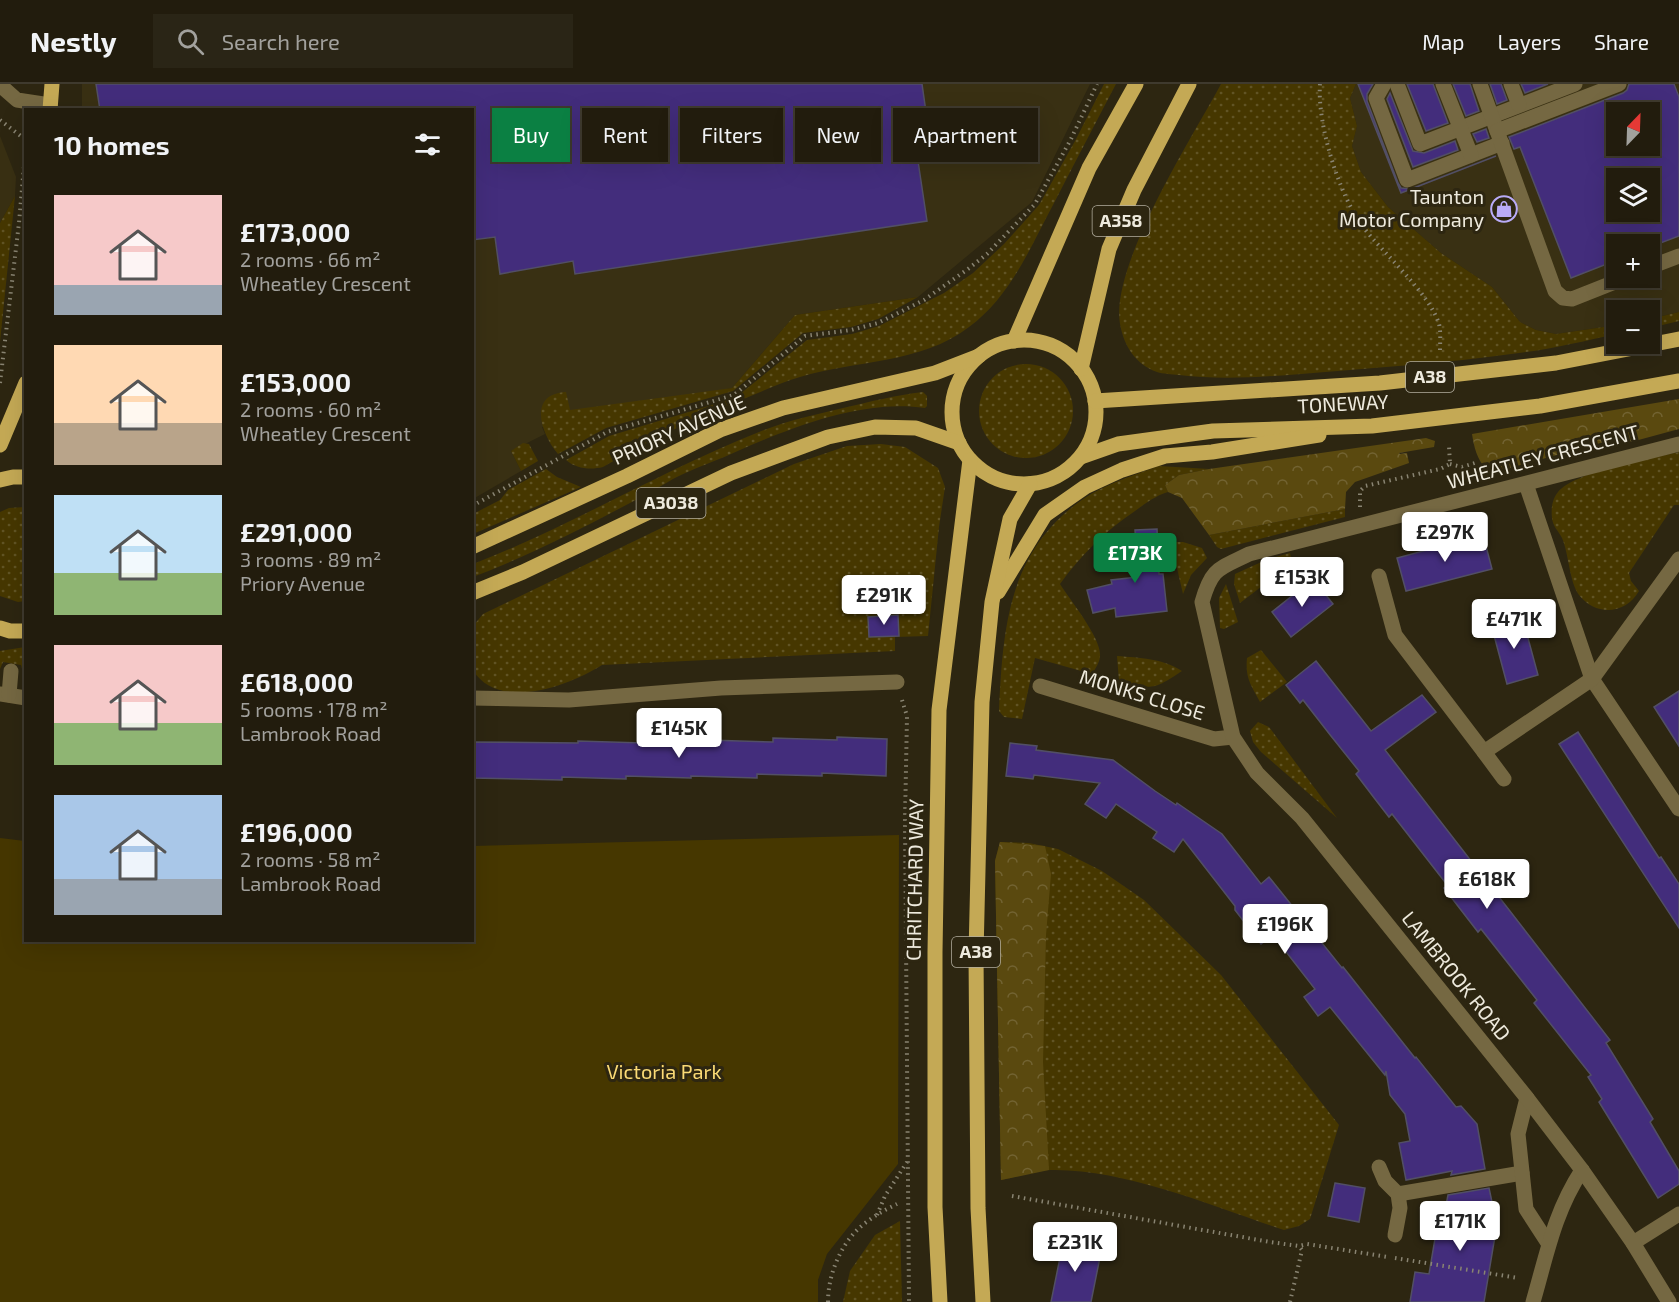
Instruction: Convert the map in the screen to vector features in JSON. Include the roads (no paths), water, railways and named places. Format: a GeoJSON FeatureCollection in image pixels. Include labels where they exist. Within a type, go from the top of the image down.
{"type":"FeatureCollection","features":[{"type":"Feature","properties":{"kind":"main road"},"geometry":{"type":"LineString","coordinates":[[50,107],[52,84]]}},
{"type":"Feature","properties":{"kind":"main road","name":"A358"},"geometry":{"type":"LineString","coordinates":[[1014,341],[1089,168],[1136,84]]}},
{"type":"Feature","properties":{"kind":"main road","name":"A358"},"geometry":{"type":"LineString","coordinates":[[1081,369],[1109,249],[1134,190],[1189,84]]}},
{"type":"Feature","properties":{"kind":"main road","name":"TONEWAY"},"geometry":{"type":"LineString","coordinates":[[1095,401],[1380,383],[1556,363],[1679,339]]}},
{"type":"Feature","properties":{"kind":"main road","name":"A38"},"geometry":{"type":"LineString","coordinates":[[1014,341],[1033,341],[1052,346],[1068,356],[1081,369],[1090,384],[1095,401],[1096,421],[1091,440],[1081,457],[1066,471],[1049,480],[1030,484],[1013,483],[997,479],[982,471],[970,460],[959,443],[953,425],[952,405],[957,387],[966,370],[979,356],[996,346],[1014,341]]}},
{"type":"Feature","properties":{"kind":"main road","name":"PRIORY AVENUE"},"geometry":{"type":"LineString","coordinates":[[474,546],[627,476],[720,430],[783,408],[935,373],[979,356]]}},
{"type":"Feature","properties":{"kind":"main road","name":"TONEWAY"},"geometry":{"type":"LineString","coordinates":[[1081,457],[1118,444],[1213,431],[1372,426],[1540,406],[1679,381]]}},
{"type":"Feature","properties":{"kind":"main road"},"geometry":{"type":"LineString","coordinates":[[0,445],[24,387]]}},
{"type":"Feature","properties":{"kind":"main road"},"geometry":{"type":"LineString","coordinates":[[992,602],[1045,515],[1085,487],[1113,474],[1165,456],[1256,446],[1372,426]]}},
{"type":"Feature","properties":{"kind":"main road","name":"A3038"},"geometry":{"type":"LineString","coordinates":[[474,592],[523,572],[731,473],[828,437],[875,427],[916,428],[959,443]]}},
{"type":"Feature","properties":{"kind":"main road","name":"CHRITCHARD WAY"},"geometry":{"type":"LineString","coordinates":[[940,1302],[935,1207],[935,952],[939,710],[970,460]]}},
{"type":"Feature","properties":{"kind":"main road"},"geometry":{"type":"LineString","coordinates":[[0,480],[24,477]]}},
{"type":"Feature","properties":{"kind":"main road","name":"A38"},"geometry":{"type":"LineString","coordinates":[[983,1302],[978,1208],[976,954],[982,702],[992,602],[1010,519],[1030,484]]}},
{"type":"Feature","properties":{"kind":"main road"},"geometry":{"type":"LineString","coordinates":[[0,628],[24,631]]}},
{"type":"Feature","properties":{"kind":"street"},"geometry":{"type":"LineString","coordinates":[[1384,84],[1376,98],[1407,180],[1619,84]]}},
{"type":"Feature","properties":{"kind":"street"},"geometry":{"type":"LineString","coordinates":[[1397,84],[1420,144],[1575,84]]}},
{"type":"Feature","properties":{"kind":"street"},"geometry":{"type":"LineString","coordinates":[[1443,84],[1471,155]]}},
{"type":"Feature","properties":{"kind":"street"},"geometry":{"type":"LineString","coordinates":[[1480,84],[1555,291],[1563,298],[1572,299],[1606,285]]}},
{"type":"Feature","properties":{"kind":"street"},"geometry":{"type":"LineString","coordinates":[[1511,84],[1519,105]]}},
{"type":"Feature","properties":{"kind":"street"},"geometry":{"type":"LineString","coordinates":[[0,85],[17,100],[50,107]]}},
{"type":"Feature","properties":{"kind":"street"},"geometry":{"type":"LineString","coordinates":[[1660,263],[1679,255]]}},
{"type":"Feature","properties":{"kind":"street","name":"WHEATLEY CRESCENT"},"geometry":{"type":"LineString","coordinates":[[1219,678],[1202,602],[1208,580],[1220,568],[1249,555],[1679,444]]}},
{"type":"Feature","properties":{"kind":"street"},"geometry":{"type":"LineString","coordinates":[[1526,484],[1592,679],[1679,809]]}},
{"type":"Feature","properties":{"kind":"street"},"geometry":{"type":"LineString","coordinates":[[1484,752],[1592,679],[1679,560]]}},
{"type":"Feature","properties":{"kind":"street"},"geometry":{"type":"LineString","coordinates":[[1379,576],[1395,635],[1504,779]]}},
{"type":"Feature","properties":{"kind":"street"},"geometry":{"type":"LineString","coordinates":[[11,671],[4,695],[24,698]]}},
{"type":"Feature","properties":{"kind":"street","name":"LAMBROOK ROAD"},"geometry":{"type":"LineString","coordinates":[[1219,678],[1233,737],[1257,773],[1302,818],[1527,1098],[1582,1170],[1633,1243],[1669,1302]]}},
{"type":"Feature","properties":{"kind":"street"},"geometry":{"type":"LineString","coordinates":[[474,698],[569,700],[721,688],[897,682]]}},
{"type":"Feature","properties":{"kind":"street","name":"MONKS CLOSE"},"geometry":{"type":"LineString","coordinates":[[1040,686],[1214,739],[1233,737]]}},
{"type":"Feature","properties":{"kind":"street"},"geometry":{"type":"LineString","coordinates":[[1527,1098],[1518,1134],[1526,1209],[1548,1243]]}},
{"type":"Feature","properties":{"kind":"street"},"geometry":{"type":"LineString","coordinates":[[1379,1167],[1385,1181],[1398,1194],[1400,1208],[1395,1235]]}},
{"type":"Feature","properties":{"kind":"street"},"geometry":{"type":"LineString","coordinates":[[1533,1302],[1548,1243],[1568,1191],[1582,1170]]}},
{"type":"Feature","properties":{"kind":"street"},"geometry":{"type":"LineString","coordinates":[[1398,1194],[1522,1173]]}},
{"type":"Feature","properties":{"kind":"street"},"geometry":{"type":"LineString","coordinates":[[1633,1243],[1679,1214]]}},
{"type":"Feature","properties":{"kind":"place","name":"Taunton Motor Company"},"geometry":{"type":"Point","coordinates":[1504,209]}},
{"type":"Feature","properties":{"kind":"park label","name":"Victoria Park"},"geometry":{"type":"Point","coordinates":[664,1072]}}]}
